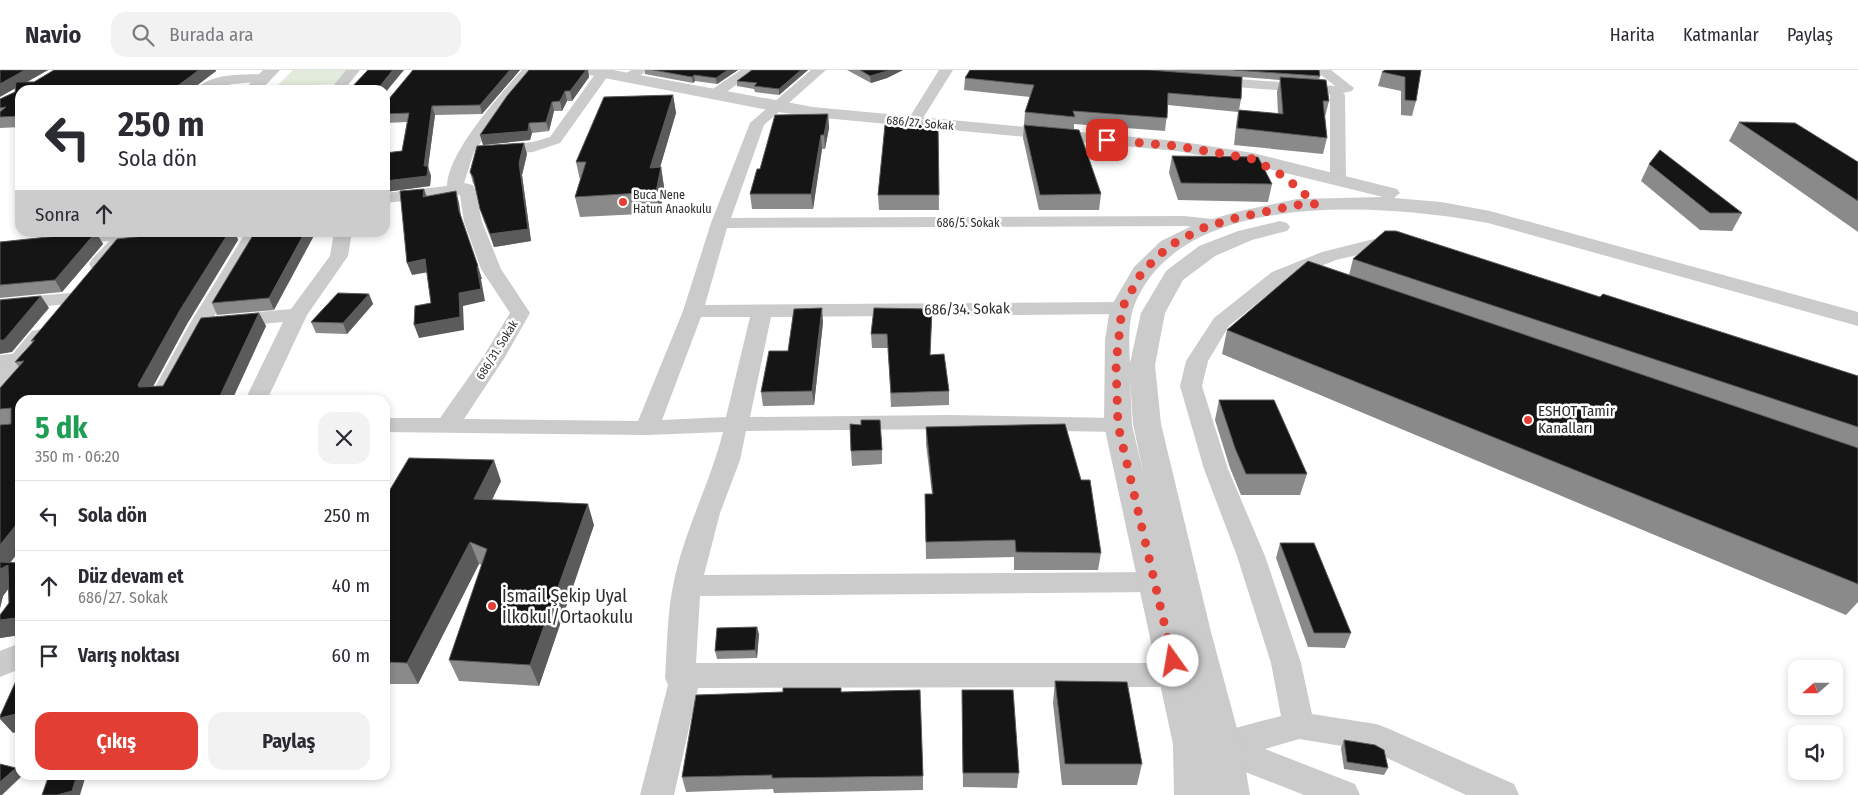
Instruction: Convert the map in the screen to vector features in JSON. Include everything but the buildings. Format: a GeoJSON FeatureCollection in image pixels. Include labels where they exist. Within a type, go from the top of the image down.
{"type":"FeatureCollection","features":[{"type":"Feature","properties":{"kind":"street"},"geometry":{"type":"LineString","coordinates":[[341,85],[353,70]]}},
{"type":"Feature","properties":{"kind":"street","name":"686/31. Sokak"},"geometry":{"type":"LineString","coordinates":[[447,426],[520,313],[491,268],[473,222],[466,188],[456,185],[466,152],[503,101],[529,70]]}},
{"type":"Feature","properties":{"kind":"street"},"geometry":{"type":"LineString","coordinates":[[713,95],[750,70]]}},
{"type":"Feature","properties":{"kind":"street"},"geometry":{"type":"LineString","coordinates":[[647,428],[693,311],[720,223],[757,124],[819,70]]}},
{"type":"Feature","properties":{"kind":"street"},"geometry":{"type":"LineString","coordinates":[[913,123],[946,70]]}},
{"type":"Feature","properties":{"kind":"street"},"geometry":{"type":"LineString","coordinates":[[1199,80],[1334,90],[1348,88],[1322,70]]}},
{"type":"Feature","properties":{"kind":"street"},"geometry":{"type":"LineString","coordinates":[[466,152],[534,147],[555,140],[596,71]]}},
{"type":"Feature","properties":{"kind":"street","name":"686/27. Sokak"},"geometry":{"type":"LineString","coordinates":[[596,71],[634,74],[713,95],[778,107],[913,123],[1177,146],[1253,159],[1400,195],[1441,208]]}},
{"type":"Feature","properties":{"kind":"street"},"geometry":{"type":"LineString","coordinates":[[210,85],[227,80],[268,74]]}},
{"type":"Feature","properties":{"kind":"street"},"geometry":{"type":"LineString","coordinates":[[257,85],[268,74]]}},
{"type":"Feature","properties":{"kind":"street"},"geometry":{"type":"LineString","coordinates":[[1194,795],[1207,745],[1194,632],[1147,424],[1142,365],[1153,313],[1174,276],[1207,251],[1317,204],[1338,180],[1338,95],[1334,90]]}},
{"type":"Feature","properties":{"kind":"street"},"geometry":{"type":"LineString","coordinates":[[1253,159],[1285,177],[1317,204]]}},
{"type":"Feature","properties":{"kind":"street"},"geometry":{"type":"LineString","coordinates":[[1364,187],[1376,194],[1387,209],[1469,224],[1545,243],[1858,330]]}},
{"type":"Feature","properties":{"kind":"street"},"geometry":{"type":"LineString","coordinates":[[390,197],[466,188]]}},
{"type":"Feature","properties":{"kind":"street"},"geometry":{"type":"LineString","coordinates":[[1230,795],[1176,674],[1118,425],[1116,364],[1122,308],[1142,272],[1169,246],[1203,228],[1236,218],[1297,205],[1317,204],[1387,209],[1441,208],[1490,217],[1858,319]]}},
{"type":"Feature","properties":{"kind":"street","name":"686/5. Sokak"},"geometry":{"type":"LineString","coordinates":[[720,223],[1184,221],[1216,224]]}},
{"type":"Feature","properties":{"kind":"street"},"geometry":{"type":"LineString","coordinates":[[162,395],[244,237]]}},
{"type":"Feature","properties":{"kind":"street"},"geometry":{"type":"LineString","coordinates":[[258,395],[297,315],[339,256],[342,237]]}},
{"type":"Feature","properties":{"kind":"street"},"geometry":{"type":"LineString","coordinates":[[46,242],[130,238]]}},
{"type":"Feature","properties":{"kind":"street"},"geometry":{"type":"LineString","coordinates":[[0,385],[11,361],[79,288],[130,238]]}},
{"type":"Feature","properties":{"kind":"street"},"geometry":{"type":"LineString","coordinates":[[1299,725],[1286,663],[1251,556],[1216,469],[1191,386],[1197,361],[1221,322],[1279,276],[1329,256],[1374,245],[1418,248]]}},
{"type":"Feature","properties":{"kind":"street"},"geometry":{"type":"LineString","coordinates":[[1291,271],[1319,281]]}},
{"type":"Feature","properties":{"kind":"street"},"geometry":{"type":"LineString","coordinates":[[0,305],[79,288]]}},
{"type":"Feature","properties":{"kind":"street","name":"686/34. Sokak"},"geometry":{"type":"LineString","coordinates":[[693,311],[1122,308]]}},
{"type":"Feature","properties":{"kind":"street"},"geometry":{"type":"LineString","coordinates":[[762,311],[728,460],[707,513],[687,586],[680,678],[686,676],[1176,674]]}},
{"type":"Feature","properties":{"kind":"street"},"geometry":{"type":"LineString","coordinates":[[199,325],[297,315]]}},
{"type":"Feature","properties":{"kind":"street"},"geometry":{"type":"LineString","coordinates":[[390,426],[647,428],[736,424],[950,422],[1118,425]]}},
{"type":"Feature","properties":{"kind":"street"},"geometry":{"type":"LineString","coordinates":[[687,586],[1155,582]]}},
{"type":"Feature","properties":{"kind":"street"},"geometry":{"type":"LineString","coordinates":[[0,665],[15,658]]}},
{"type":"Feature","properties":{"kind":"street"},"geometry":{"type":"LineString","coordinates":[[657,795],[686,676]]}},
{"type":"Feature","properties":{"kind":"street"},"geometry":{"type":"LineString","coordinates":[[1207,745],[1299,725],[1376,738],[1502,795]]}},
{"type":"Feature","properties":{"kind":"street"},"geometry":{"type":"LineString","coordinates":[[1207,745],[1343,795]]}},
{"type":"Feature","properties":{"kind":"green space"},"geometry":{"type":"Polygon","coordinates":[[[293,70],[350,70],[338,84],[278,85],[293,70]]]}},
{"type":"Feature","properties":{"kind":"place","name":"Buca Nene Hatun Anaokulu"},"geometry":{"type":"Point","coordinates":[623,202]}},
{"type":"Feature","properties":{"kind":"place","name":"ESHOT Tamir Kanalları"},"geometry":{"type":"Point","coordinates":[1528,420]}},
{"type":"Feature","properties":{"kind":"place","name":"İsmail Şekip Uyal İlkokul/Ortaokulu"},"geometry":{"type":"Point","coordinates":[492,606]}},
{"type":"Feature","properties":{"kind":"route"},"geometry":{"type":"LineString","coordinates":[[1107,140],[1177,146],[1253,159],[1285,177],[1316,204],[1297,205],[1236,218],[1203,228],[1169,246],[1142,272],[1122,308],[1117,340],[1116,364],[1118,425],[1173,661]]}}]}
